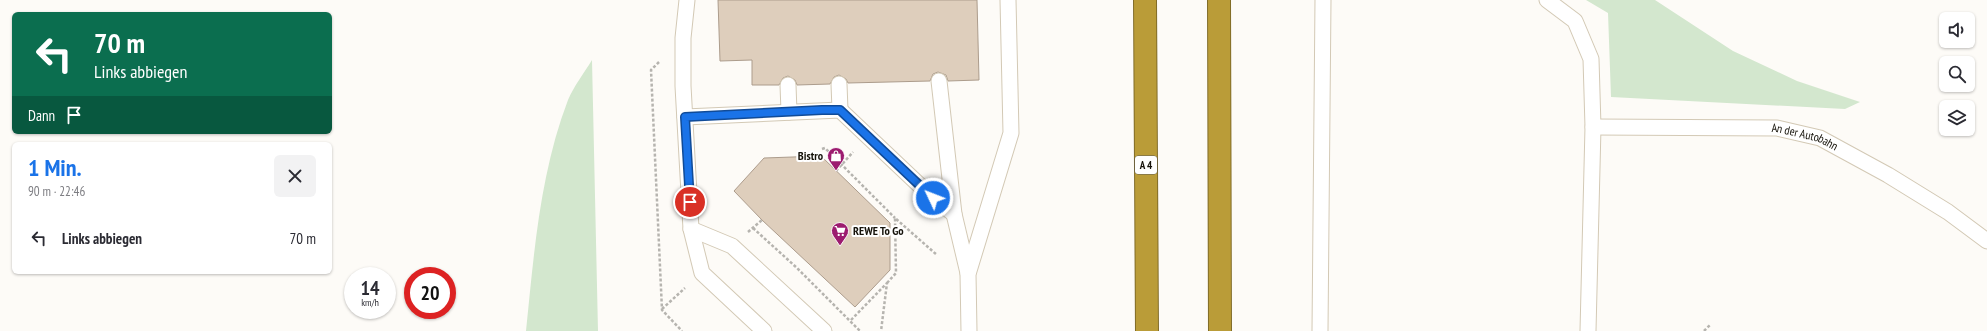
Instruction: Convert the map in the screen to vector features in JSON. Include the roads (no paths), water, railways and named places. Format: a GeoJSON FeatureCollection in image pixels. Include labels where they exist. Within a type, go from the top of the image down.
{"type":"FeatureCollection","features":[{"type":"Feature","properties":{"kind":"highway","name":"A 4"},"geometry":{"type":"LineString","coordinates":[[1146,0],[1147,331]]}},
{"type":"Feature","properties":{"kind":"highway"},"geometry":{"type":"LineString","coordinates":[[1219,0],[1220,331]]}},
{"type":"Feature","properties":{"kind":"lane"},"geometry":{"type":"LineString","coordinates":[[687,0],[683,38],[683,86],[691,229],[702,273],[764,331]]}},
{"type":"Feature","properties":{"kind":"lane"},"geometry":{"type":"LineString","coordinates":[[968,274],[1011,133],[1008,0]]}},
{"type":"Feature","properties":{"kind":"lane"},"geometry":{"type":"LineString","coordinates":[[1320,331],[1323,0]]}},
{"type":"Feature","properties":{"kind":"lane"},"geometry":{"type":"LineString","coordinates":[[1547,0],[1575,21],[1591,59],[1593,127],[1588,331]]}},
{"type":"Feature","properties":{"kind":"lane"},"geometry":{"type":"LineString","coordinates":[[939,81],[954,214],[968,274],[969,331]]}},
{"type":"Feature","properties":{"kind":"lane"},"geometry":{"type":"LineString","coordinates":[[839,84],[840,110],[933,198],[954,214]]}},
{"type":"Feature","properties":{"kind":"lane"},"geometry":{"type":"LineString","coordinates":[[788,85],[789,112]]}},
{"type":"Feature","properties":{"kind":"lane"},"geometry":{"type":"LineString","coordinates":[[685,117],[840,110]]}},
{"type":"Feature","properties":{"kind":"lane","name":"An der Autobahn"},"geometry":{"type":"LineString","coordinates":[[1593,127],[1777,128],[1820,138],[1888,175],[1948,212],[1987,241]]}},
{"type":"Feature","properties":{"kind":"lane"},"geometry":{"type":"LineString","coordinates":[[691,229],[732,246],[824,331]]}},
{"type":"Feature","properties":{"kind":"place","name":"Bistro"},"geometry":{"type":"Point","coordinates":[836,171]}},
{"type":"Feature","properties":{"kind":"place","name":"REWE To Go"},"geometry":{"type":"Point","coordinates":[840,246]}}]}
